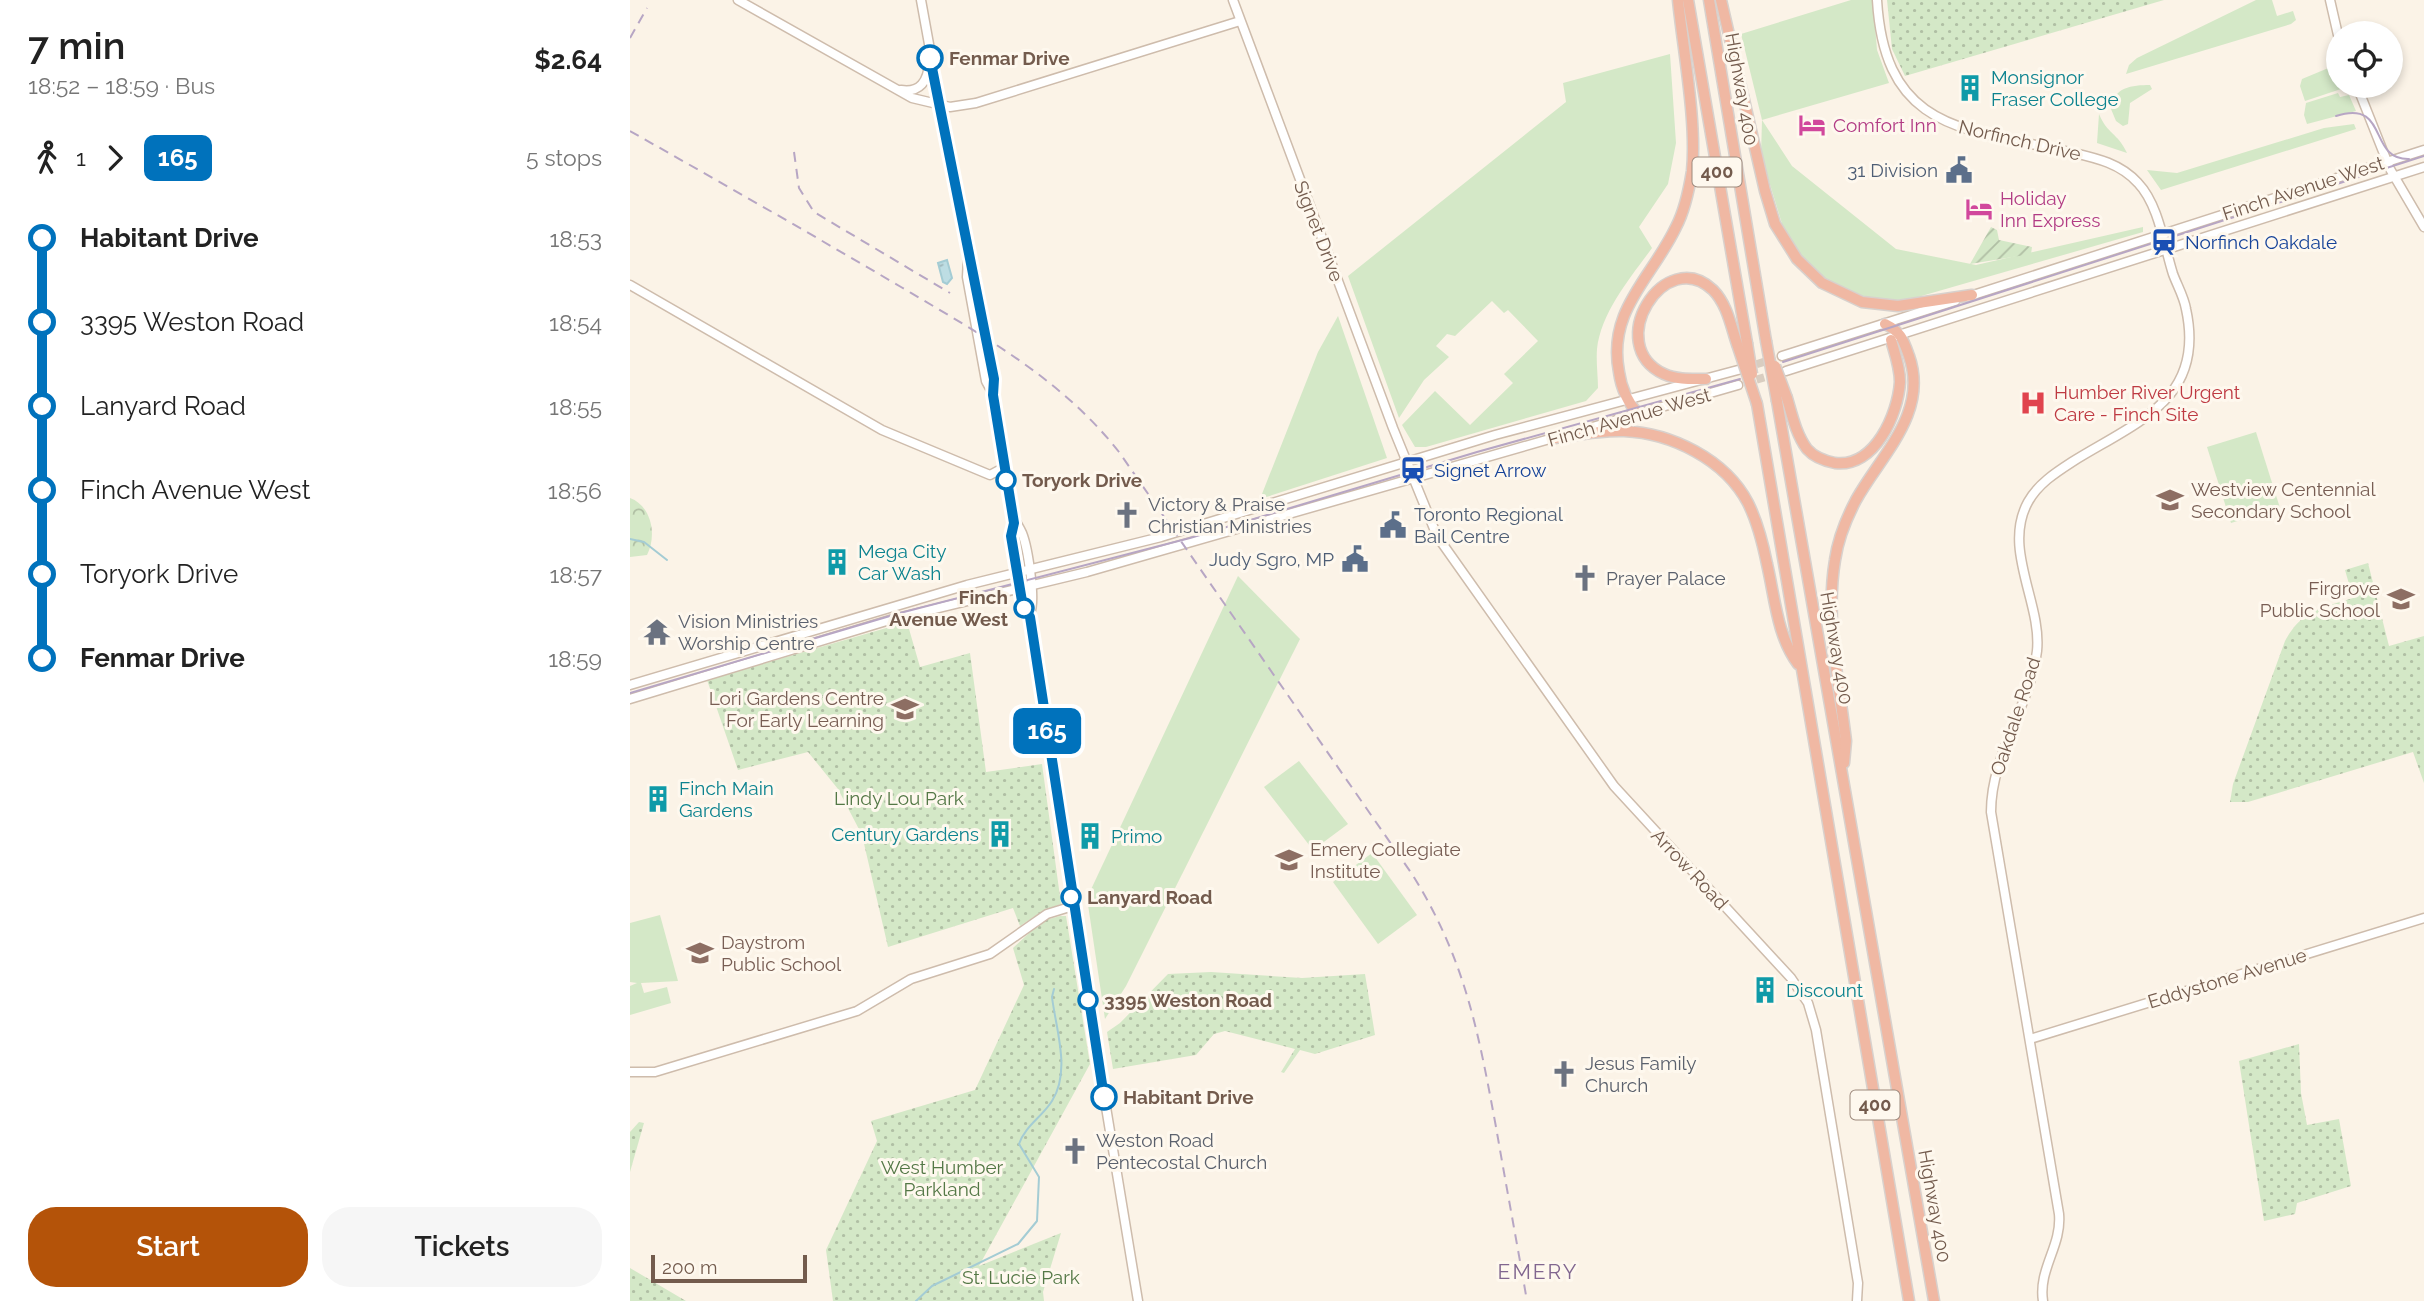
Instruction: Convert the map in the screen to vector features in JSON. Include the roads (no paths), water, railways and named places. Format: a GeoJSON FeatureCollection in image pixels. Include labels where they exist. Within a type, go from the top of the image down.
{"type":"FeatureCollection","features":[{"type":"Feature","properties":{"kind":"highway"},"geometry":{"type":"LineString","coordinates":[[1639,415],[1619,375],[1617,334],[1625,309],[1677,226],[1692,169],[1689,106],[1678,0]]}},
{"type":"Feature","properties":{"kind":"highway","name":"Highway 400"},"geometry":{"type":"LineString","coordinates":[[1688,0],[1742,344],[1756,404],[1909,1301]]}},
{"type":"Feature","properties":{"kind":"highway","name":"Highway 400"},"geometry":{"type":"LineString","coordinates":[[1709,0],[1766,341],[1782,400],[1934,1301]]}},
{"type":"Feature","properties":{"kind":"highway"},"geometry":{"type":"LineString","coordinates":[[1721,0],[1765,191],[1775,224],[1797,259],[1822,283],[1862,302],[1898,306],[1972,295]]}},
{"type":"Feature","properties":{"kind":"highway"},"geometry":{"type":"LineString","coordinates":[[1706,379],[1664,374],[1644,356],[1637,326],[1653,293],[1676,280],[1692,279],[1707,286],[1723,304],[1742,344]]}},
{"type":"Feature","properties":{"kind":"highway"},"geometry":{"type":"LineString","coordinates":[[1843,774],[1846,741],[1831,591],[1835,558],[1845,521],[1908,418],[1914,378],[1903,336],[1885,324]]}},
{"type":"Feature","properties":{"kind":"highway"},"geometry":{"type":"LineString","coordinates":[[1782,400],[1808,450],[1824,461],[1841,463],[1857,459],[1877,443],[1897,400],[1899,365],[1891,340]]}},
{"type":"Feature","properties":{"kind":"highway"},"geometry":{"type":"LineString","coordinates":[[1555,438],[1613,431],[1646,433],[1689,448],[1731,480],[1748,503],[1764,549],[1785,647],[1800,668]]}},
{"type":"Feature","properties":{"kind":"main road"},"geometry":{"type":"LineString","coordinates":[[738,0],[894,89],[912,98],[942,106],[976,103],[1240,21]]}},
{"type":"Feature","properties":{"kind":"main road"},"geometry":{"type":"LineString","coordinates":[[921,0],[968,259],[977,287],[994,379],[993,395],[1002,468],[1014,523],[1022,534],[1029,570],[1034,606],[1030,613],[1073,906],[1138,1301]]}},
{"type":"Feature","properties":{"kind":"main road","name":"Signet Drive"},"geometry":{"type":"LineString","coordinates":[[1233,0],[1414,477]]}},
{"type":"Feature","properties":{"kind":"main road","name":"Norfinch Drive"},"geometry":{"type":"LineString","coordinates":[[1877,0],[1881,39],[1888,62],[1902,87],[1923,108],[1963,130],[2111,163],[2140,185],[2166,249]]}},
{"type":"Feature","properties":{"kind":"main road"},"geometry":{"type":"LineString","coordinates":[[2330,0],[2335,21]]}},
{"type":"Feature","properties":{"kind":"main road"},"geometry":{"type":"LineString","coordinates":[[894,89],[911,91],[923,83],[928,74],[929,54]]}},
{"type":"Feature","properties":{"kind":"main road"},"geometry":{"type":"LineString","coordinates":[[2362,98],[2386,162],[2424,227]]}},
{"type":"Feature","properties":{"kind":"main road","name":"Finch Avenue West"},"geometry":{"type":"LineString","coordinates":[[1782,356],[2424,150]]}},
{"type":"Feature","properties":{"kind":"main road","name":"Finch Avenue West"},"geometry":{"type":"LineString","coordinates":[[1786,371],[1891,340],[2424,167]]}},
{"type":"Feature","properties":{"kind":"main road","name":"Oakdale Road"},"geometry":{"type":"LineString","coordinates":[[2043,1301],[2043,1272],[2060,1228],[1991,812],[1993,780],[2037,649],[2019,548],[2021,524],[2027,502],[2052,475],[2165,404],[2183,379],[2191,351],[2186,308],[2166,249]]}},
{"type":"Feature","properties":{"kind":"main road"},"geometry":{"type":"LineString","coordinates":[[630,285],[876,426],[985,472],[990,467],[1002,468]]}},
{"type":"Feature","properties":{"kind":"main road","name":"Finch Avenue West"},"geometry":{"type":"LineString","coordinates":[[630,685],[1018,572],[1161,537],[1407,460],[1738,370]]}},
{"type":"Feature","properties":{"kind":"main road","name":"Finch Avenue West"},"geometry":{"type":"LineString","coordinates":[[630,699],[892,619],[1031,586],[1738,385]]}},
{"type":"Feature","properties":{"kind":"main road","name":"Arrow Road"},"geometry":{"type":"LineString","coordinates":[[1414,477],[1437,536],[1614,786],[1759,943],[1805,998],[1816,1030],[1858,1283],[1857,1301]]}},
{"type":"Feature","properties":{"kind":"main road"},"geometry":{"type":"LineString","coordinates":[[1014,523],[1011,536],[1023,607],[1030,613]]}},
{"type":"Feature","properties":{"kind":"main road"},"geometry":{"type":"LineString","coordinates":[[630,1072],[655,1072],[857,1011],[911,979],[990,954],[1047,914],[1073,906]]}},
{"type":"Feature","properties":{"kind":"main road","name":"Eddystone Avenue"},"geometry":{"type":"LineString","coordinates":[[2030,1039],[2424,918]]}},
{"type":"Feature","properties":{"kind":"water"},"geometry":{"type":"Polygon","coordinates":[[[947,260],[952,278],[947,284],[943,282],[938,263],[947,260]]]}},
{"type":"Feature","properties":{"kind":"waterway"},"geometry":{"type":"LineString","coordinates":[[630,539],[644,542],[667,560]]}},
{"type":"Feature","properties":{"kind":"waterway"},"geometry":{"type":"LineString","coordinates":[[916,1301],[932,1286],[1018,1244],[1037,1221],[1039,1177],[1019,1144],[1025,1132],[1052,1101],[1061,1077],[1061,1050],[1052,997],[1054,989]]}},
{"type":"Feature","properties":{"kind":"tunnel"},"geometry":{"type":"LineString","coordinates":[[1745,368],[1782,356]]}},
{"type":"Feature","properties":{"kind":"tunnel"},"geometry":{"type":"LineString","coordinates":[[1745,383],[1776,374]]}},
{"type":"Feature","properties":{"kind":"tram line"},"geometry":{"type":"LineString","coordinates":[[2336,116],[2353,113],[2364,116],[2372,122],[2387,150],[2396,157],[2409,159]]}},
{"type":"Feature","properties":{"kind":"tram line"},"geometry":{"type":"LineString","coordinates":[[1783,362],[2424,156]]}},
{"type":"Feature","properties":{"kind":"tram line"},"geometry":{"type":"LineString","coordinates":[[630,693],[900,613],[1190,538],[1477,452],[1740,379]]}},
{"type":"Feature","properties":{"kind":"railway"},"geometry":{"type":"LineString","coordinates":[[630,38],[647,8]]}},
{"type":"Feature","properties":{"kind":"railway"},"geometry":{"type":"LineString","coordinates":[[630,131],[833,247],[1018,359],[1072,402],[1119,452],[1412,874],[1445,936],[1467,996],[1483,1058],[1527,1301]]}},
{"type":"Feature","properties":{"kind":"railway"},"geometry":{"type":"LineString","coordinates":[[794,152],[799,188],[814,212],[950,293]]}},
{"type":"Feature","properties":{"kind":"place","name":"Fenmar Drive"},"geometry":{"type":"Point","coordinates":[930,58]}},
{"type":"Feature","properties":{"kind":"place","name":"Monsignor Fraser College"},"geometry":{"type":"Point","coordinates":[1970,88]}},
{"type":"Feature","properties":{"kind":"place","name":"Comfort Inn"},"geometry":{"type":"Point","coordinates":[1812,125]}},
{"type":"Feature","properties":{"kind":"place","name":"31 Division"},"geometry":{"type":"Point","coordinates":[1959,170]}},
{"type":"Feature","properties":{"kind":"place","name":"Holiday Inn Express"},"geometry":{"type":"Point","coordinates":[1979,209]}},
{"type":"Feature","properties":{"kind":"place","name":"Norfinch Oakdale"},"geometry":{"type":"Point","coordinates":[2164,242]}},
{"type":"Feature","properties":{"kind":"place","name":"Humber River Urgent Care - Finch Site"},"geometry":{"type":"Point","coordinates":[2033,403]}},
{"type":"Feature","properties":{"kind":"place","name":"Signet Arrow"},"geometry":{"type":"Point","coordinates":[1413,470]}},
{"type":"Feature","properties":{"kind":"place","name":"Toryork Drive"},"geometry":{"type":"Point","coordinates":[1006,480]}},
{"type":"Feature","properties":{"kind":"place","name":"Westview Centennial Secondary School"},"geometry":{"type":"Point","coordinates":[2170,500]}},
{"type":"Feature","properties":{"kind":"place","name":"Victory & Praise Christian Ministries"},"geometry":{"type":"Point","coordinates":[1127,515]}},
{"type":"Feature","properties":{"kind":"place","name":"Toronto Regional Bail Centre"},"geometry":{"type":"Point","coordinates":[1393,525]}},
{"type":"Feature","properties":{"kind":"place","name":"Judy Sgro, MP"},"geometry":{"type":"Point","coordinates":[1355,559]}},
{"type":"Feature","properties":{"kind":"place","name":"Mega City Car Wash"},"geometry":{"type":"Point","coordinates":[837,562]}},
{"type":"Feature","properties":{"kind":"place","name":"Prayer Palace"},"geometry":{"type":"Point","coordinates":[1585,578]}},
{"type":"Feature","properties":{"kind":"place","name":"Firgrove Public School"},"geometry":{"type":"Point","coordinates":[2401,599]}},
{"type":"Feature","properties":{"kind":"place","name":"Finch Avenue West"},"geometry":{"type":"Point","coordinates":[1024,608]}},
{"type":"Feature","properties":{"kind":"place","name":"Vision Ministries Worship Centre"},"geometry":{"type":"Point","coordinates":[657,632]}},
{"type":"Feature","properties":{"kind":"place","name":"Lori Gardens Centre For Early Learning"},"geometry":{"type":"Point","coordinates":[905,709]}},
{"type":"Feature","properties":{"kind":"place","name":"Finch Main Gardens"},"geometry":{"type":"Point","coordinates":[658,799]}},
{"type":"Feature","properties":{"kind":"place","name":"Century Gardens"},"geometry":{"type":"Point","coordinates":[1000,834]}},
{"type":"Feature","properties":{"kind":"place","name":"Primo"},"geometry":{"type":"Point","coordinates":[1090,836]}},
{"type":"Feature","properties":{"kind":"place","name":"Emery Collegiate Institute"},"geometry":{"type":"Point","coordinates":[1289,860]}},
{"type":"Feature","properties":{"kind":"place","name":"Lanyard Road"},"geometry":{"type":"Point","coordinates":[1071,897]}},
{"type":"Feature","properties":{"kind":"place","name":"Daystrom Public School"},"geometry":{"type":"Point","coordinates":[700,953]}},
{"type":"Feature","properties":{"kind":"place","name":"Discount"},"geometry":{"type":"Point","coordinates":[1765,990]}},
{"type":"Feature","properties":{"kind":"place","name":"3395 Weston Road"},"geometry":{"type":"Point","coordinates":[1088,1000]}},
{"type":"Feature","properties":{"kind":"place","name":"Jesus Family Church"},"geometry":{"type":"Point","coordinates":[1564,1074]}},
{"type":"Feature","properties":{"kind":"place","name":"Habitant Drive"},"geometry":{"type":"Point","coordinates":[1104,1097]}},
{"type":"Feature","properties":{"kind":"place","name":"Weston Road Pentecostal Church"},"geometry":{"type":"Point","coordinates":[1075,1151]}},
{"type":"Feature","properties":{"kind":"district","name":"EMERY"},"geometry":{"type":"Point","coordinates":[1538,1272]}},
{"type":"Feature","properties":{"kind":"park label","name":"Lindy Lou Park"},"geometry":{"type":"Point","coordinates":[899,798]}},
{"type":"Feature","properties":{"kind":"park label","name":"West Humber Parkland"},"geometry":{"type":"Point","coordinates":[942,1178]}},
{"type":"Feature","properties":{"kind":"park label","name":"St. Lucie Park"},"geometry":{"type":"Point","coordinates":[1021,1277]}}]}
